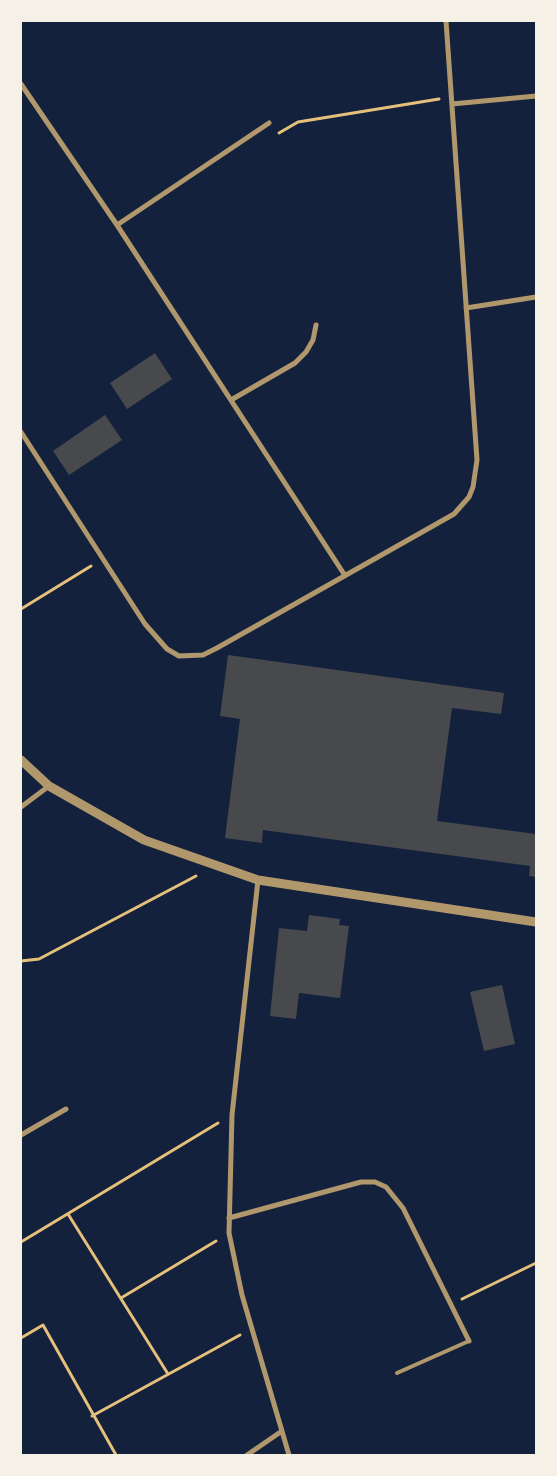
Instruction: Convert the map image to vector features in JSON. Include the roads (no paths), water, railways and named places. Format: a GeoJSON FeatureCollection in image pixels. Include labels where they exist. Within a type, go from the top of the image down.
{"type":"FeatureCollection","features":[{"type":"Feature","properties":{"kind":"street"},"geometry":{"type":"LineString","coordinates":[[21,432],[156,638],[167,649],[179,656],[203,655],[217,648],[344,574],[446,519],[462,506],[469,496],[476,478],[477,460],[446,21]]}},
{"type":"Feature","properties":{"kind":"street"},"geometry":{"type":"LineString","coordinates":[[21,84],[117,225],[344,574]]}},
{"type":"Feature","properties":{"kind":"street"},"geometry":{"type":"LineString","coordinates":[[452,104],[536,96]]}},
{"type":"Feature","properties":{"kind":"street"},"geometry":{"type":"LineString","coordinates":[[117,225],[269,123]]}},
{"type":"Feature","properties":{"kind":"street"},"geometry":{"type":"LineString","coordinates":[[466,308],[536,297]]}},
{"type":"Feature","properties":{"kind":"street"},"geometry":{"type":"LineString","coordinates":[[231,400],[295,363],[306,352],[313,340],[316,325]]}},
{"type":"Feature","properties":{"kind":"street"},"geometry":{"type":"LineString","coordinates":[[21,760],[48,786],[144,840],[258,880],[536,922]]}},
{"type":"Feature","properties":{"kind":"street"},"geometry":{"type":"LineString","coordinates":[[21,807],[48,786]]}},
{"type":"Feature","properties":{"kind":"street"},"geometry":{"type":"LineString","coordinates":[[258,880],[232,1115],[229,1233],[252,1329],[289,1455]]}},
{"type":"Feature","properties":{"kind":"street"},"geometry":{"type":"LineString","coordinates":[[21,1134],[66,1109]]}},
{"type":"Feature","properties":{"kind":"street"},"geometry":{"type":"LineString","coordinates":[[229,1218],[360,1182],[375,1182],[386,1187],[404,1208],[469,1341]]}},
{"type":"Feature","properties":{"kind":"street"},"geometry":{"type":"LineString","coordinates":[[247,1455],[282,1431]]}},
{"type":"Feature","properties":{"kind":"lane"},"geometry":{"type":"LineString","coordinates":[[398,1373],[469,1341]]}}]}
